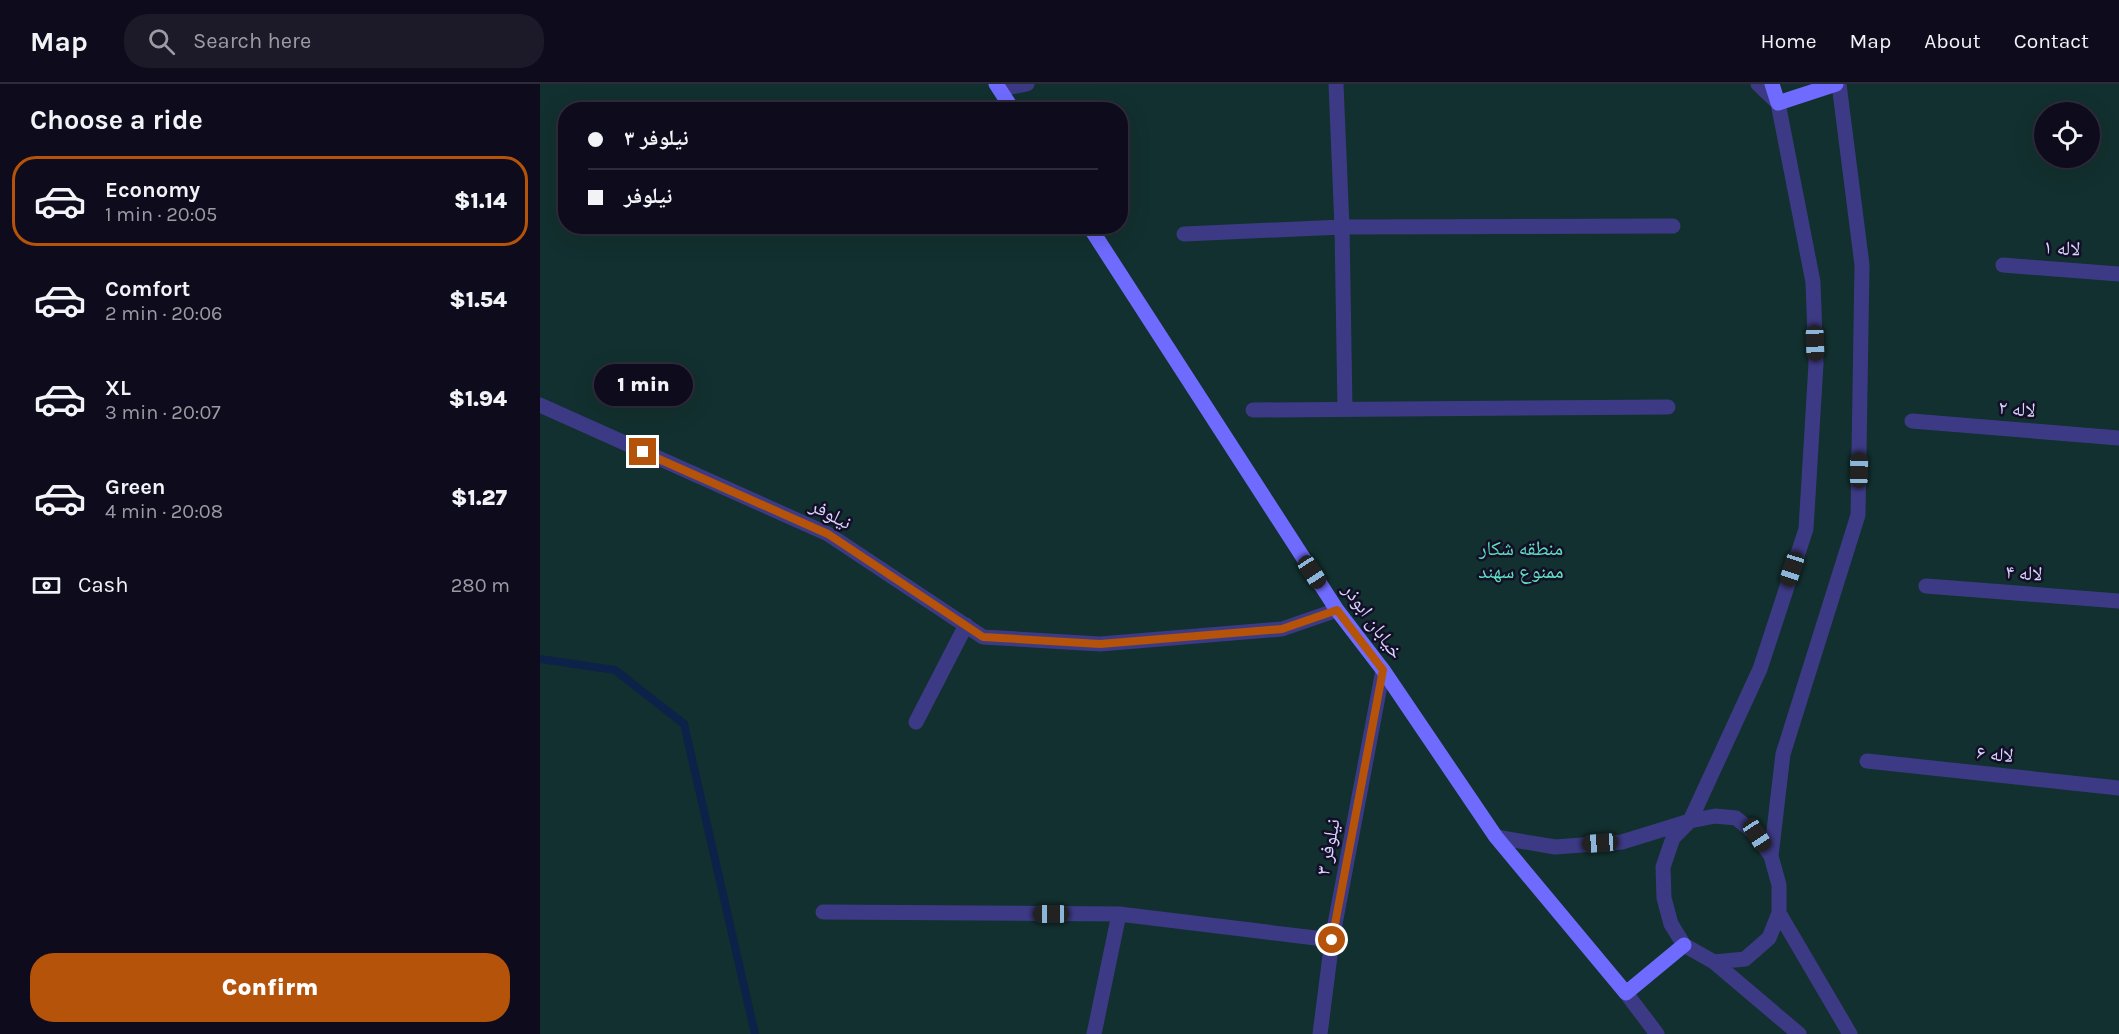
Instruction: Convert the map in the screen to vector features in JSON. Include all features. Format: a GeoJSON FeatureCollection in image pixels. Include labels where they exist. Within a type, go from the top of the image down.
{"type":"FeatureCollection","features":[{"type":"Feature","properties":{"kind":"main road"},"geometry":{"type":"LineString","coordinates":[[1772,84],[1778,103],[1837,84]]}},
{"type":"Feature","properties":{"kind":"main road"},"geometry":{"type":"LineString","coordinates":[[998,86],[1008,102]]}},
{"type":"Feature","properties":{"kind":"main road","name":"خیابان ابوذر"},"geometry":{"type":"LineString","coordinates":[[1094,234],[1337,610],[1383,670],[1496,837],[1626,993]]}},
{"type":"Feature","properties":{"kind":"main road"},"geometry":{"type":"LineString","coordinates":[[1626,993],[1684,945]]}},
{"type":"Feature","properties":{"kind":"street"},"geometry":{"type":"LineString","coordinates":[[998,86],[1027,84]]}},
{"type":"Feature","properties":{"kind":"street"},"geometry":{"type":"LineString","coordinates":[[1336,84],[1342,227],[1345,410]]}},
{"type":"Feature","properties":{"kind":"street"},"geometry":{"type":"LineString","coordinates":[[1758,84],[1778,103],[1813,282],[1816,364],[1806,529],[1760,669],[1690,821],[1673,838],[1663,867],[1664,898],[1671,924],[1684,945],[1714,962],[1799,1034]]}},
{"type":"Feature","properties":{"kind":"street"},"geometry":{"type":"LineString","coordinates":[[1771,856],[1782,754],[1858,515],[1862,266],[1837,84]]}},
{"type":"Feature","properties":{"kind":"street"},"geometry":{"type":"LineString","coordinates":[[1184,234],[1342,227],[1672,226]]}},
{"type":"Feature","properties":{"kind":"street","name":"لاله ۱"},"geometry":{"type":"LineString","coordinates":[[2003,265],[2119,274]]}},
{"type":"Feature","properties":{"kind":"street","name":"نیلوفر"},"geometry":{"type":"LineString","coordinates":[[540,405],[828,534],[983,637],[1100,644],[1282,629],[1337,610]]}},
{"type":"Feature","properties":{"kind":"street"},"geometry":{"type":"LineString","coordinates":[[1252,410],[1668,406]]}},
{"type":"Feature","properties":{"kind":"street","name":"لاله ۲"},"geometry":{"type":"LineString","coordinates":[[1912,421],[2119,438]]}},
{"type":"Feature","properties":{"kind":"street","name":"لاله ۴"},"geometry":{"type":"LineString","coordinates":[[1926,586],[2119,602]]}},
{"type":"Feature","properties":{"kind":"street"},"geometry":{"type":"LineString","coordinates":[[916,722],[966,625]]}},
{"type":"Feature","properties":{"kind":"street","name":"نیلوفر ۳"},"geometry":{"type":"LineString","coordinates":[[1320,1034],[1332,940],[1383,670]]}},
{"type":"Feature","properties":{"kind":"street","name":"لاله ۶"},"geometry":{"type":"LineString","coordinates":[[1867,761],[2119,788]]}},
{"type":"Feature","properties":{"kind":"street"},"geometry":{"type":"LineString","coordinates":[[1496,837],[1555,847],[1622,842],[1690,821],[1714,816],[1736,818],[1757,835],[1771,856],[1779,885],[1779,913],[1769,938],[1745,959],[1714,962]]}},
{"type":"Feature","properties":{"kind":"street"},"geometry":{"type":"LineString","coordinates":[[823,912],[1119,914],[1332,940]]}},
{"type":"Feature","properties":{"kind":"street"},"geometry":{"type":"LineString","coordinates":[[1779,913],[1850,1034]]}},
{"type":"Feature","properties":{"kind":"street"},"geometry":{"type":"LineString","coordinates":[[1094,1034],[1119,914]]}},
{"type":"Feature","properties":{"kind":"street"},"geometry":{"type":"LineString","coordinates":[[1626,993],[1657,1034]]}},
{"type":"Feature","properties":{"kind":"green space","name":"منطقه شکار ممنوع سهند"},"geometry":{"type":"Polygon","coordinates":[[[540,84],[2119,84],[2119,1034],[540,1034],[540,84]]]}},
{"type":"Feature","properties":{"kind":"waterway"},"geometry":{"type":"LineString","coordinates":[[540,659],[615,670],[684,724],[755,1034]]}},
{"type":"Feature","properties":{"kind":"route"},"geometry":{"type":"LineString","coordinates":[[643,452],[828,534],[983,637],[1100,644],[1282,629],[1337,610],[1383,670],[1332,940]]}}]}
